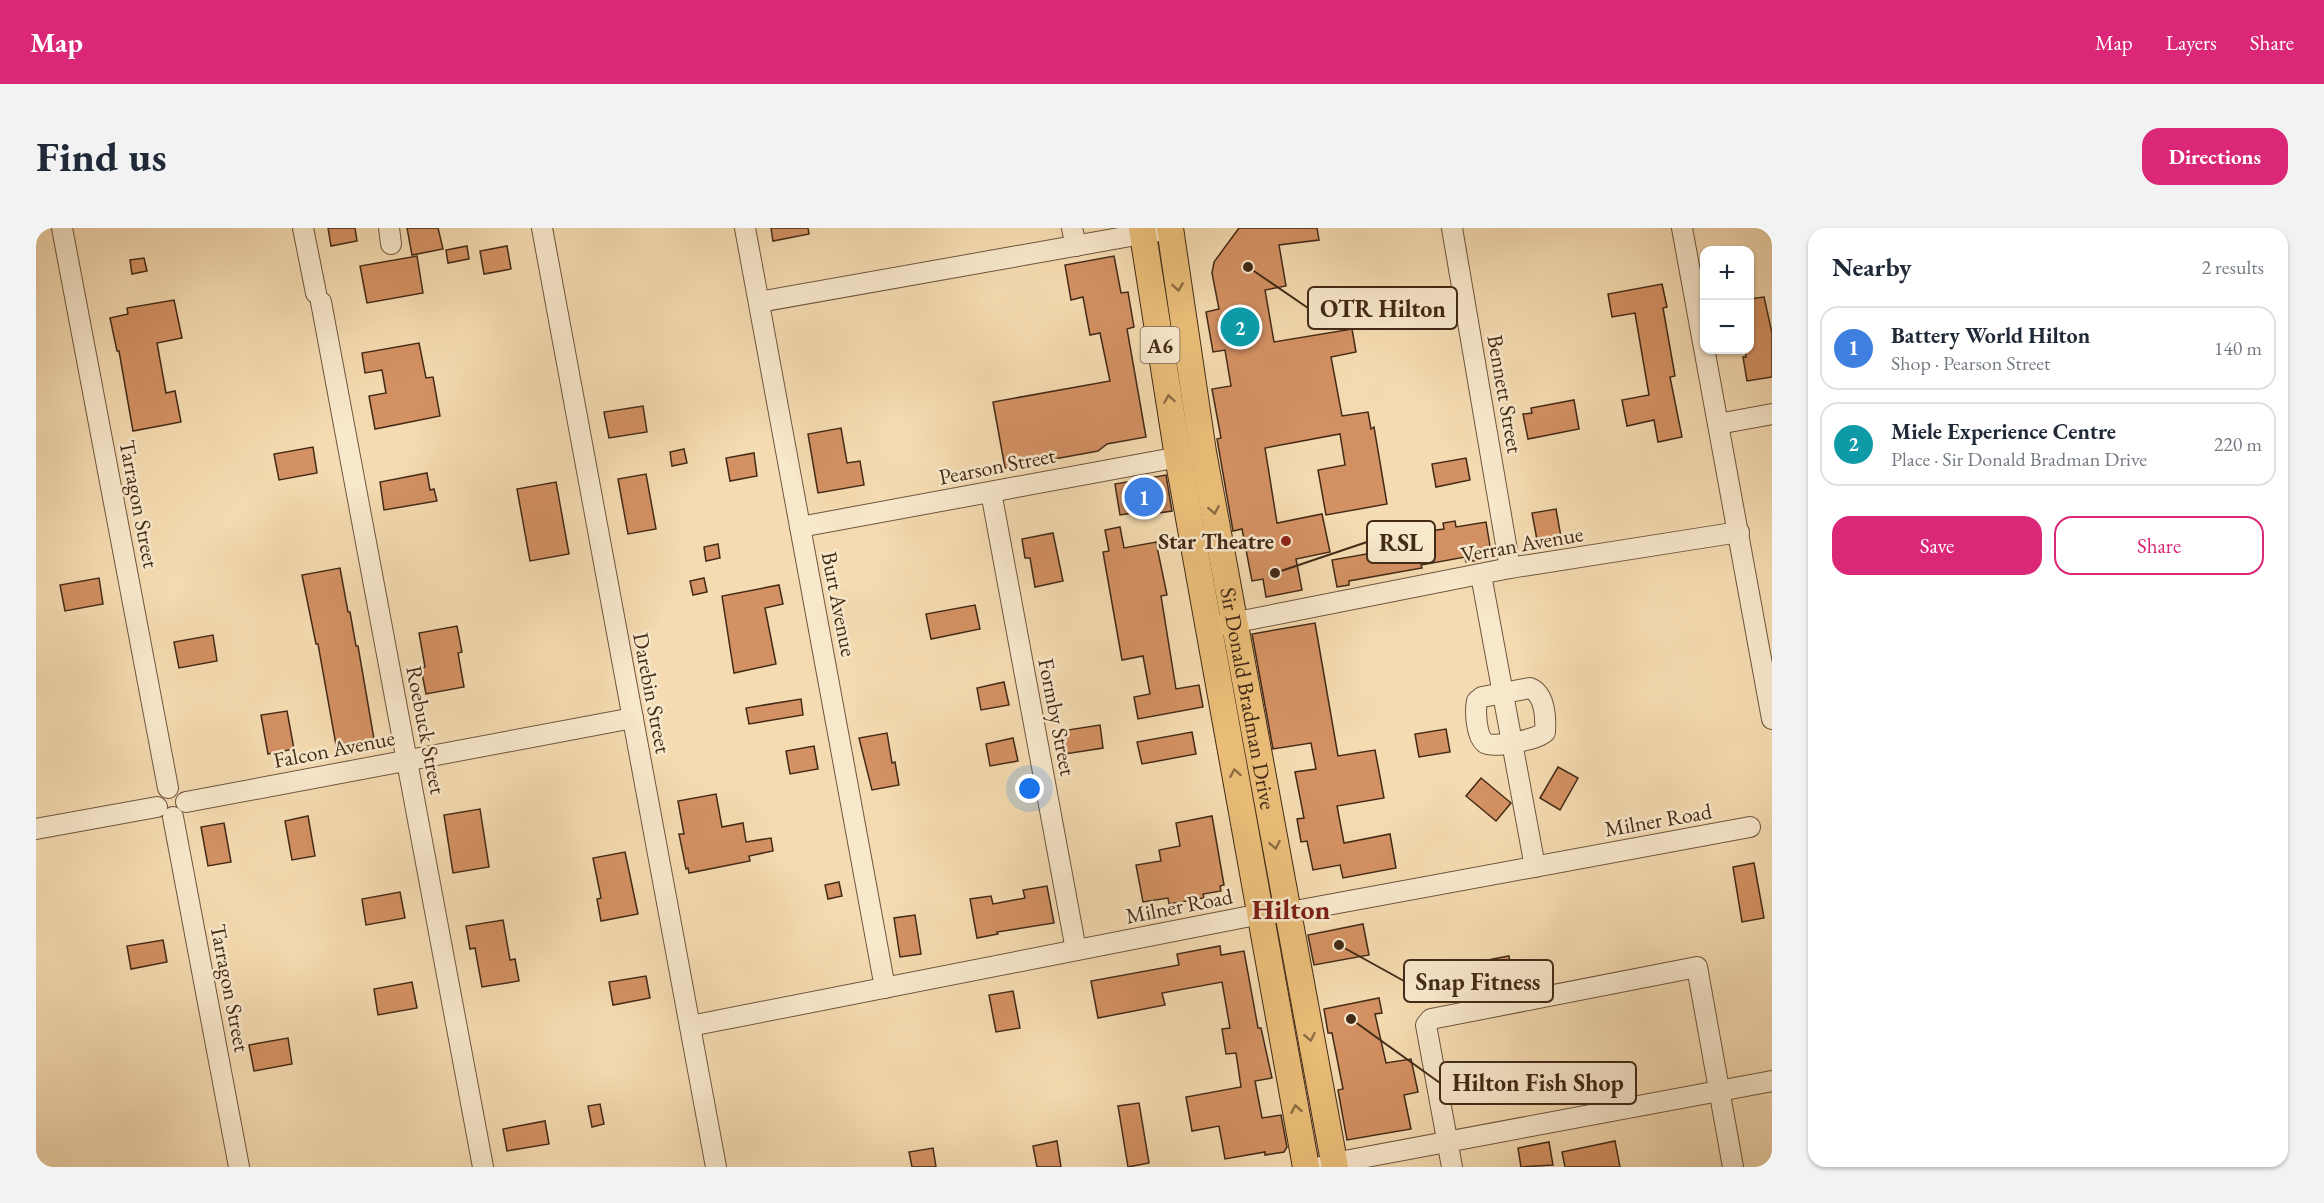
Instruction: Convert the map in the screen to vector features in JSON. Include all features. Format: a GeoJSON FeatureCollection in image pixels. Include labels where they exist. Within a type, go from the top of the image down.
{"type":"FeatureCollection","features":[{"type":"Feature","properties":{"kind":"main road","name":"Sir Donald Bradman Drive"},"geometry":{"type":"LineString","coordinates":[[1170,229],[1203,452],[1288,913],[1330,1166]]}},
{"type":"Feature","properties":{"kind":"main road","name":"Sir Donald Bradman Drive"},"geometry":{"type":"LineString","coordinates":[[1142,231],[1178,457],[1306,1167]]}},
{"type":"Feature","properties":{"kind":"street","name":"Tarragon Street"},"geometry":{"type":"LineString","coordinates":[[62,228],[168,788]]}},
{"type":"Feature","properties":{"kind":"street","name":"Roebuck Street"},"geometry":{"type":"LineString","coordinates":[[303,228],[319,297],[483,1167]]}},
{"type":"Feature","properties":{"kind":"street","name":"Darebin Street"},"geometry":{"type":"LineString","coordinates":[[542,228],[716,1167]]}},
{"type":"Feature","properties":{"kind":"street","name":"Burt Avenue"},"geometry":{"type":"LineString","coordinates":[[745,228],[885,988]]}},
{"type":"Feature","properties":{"kind":"street","name":"Bennett Street"},"geometry":{"type":"LineString","coordinates":[[1452,228],[1510,568]]}},
{"type":"Feature","properties":{"kind":"street"},"geometry":{"type":"LineString","coordinates":[[1682,228],[1772,720]]}},
{"type":"Feature","properties":{"kind":"street"},"geometry":{"type":"LineString","coordinates":[[759,302],[1074,237],[1170,229]]}},
{"type":"Feature","properties":{"kind":"street"},"geometry":{"type":"LineString","coordinates":[[1718,424],[1772,414]]}},
{"type":"Feature","properties":{"kind":"street","name":"Pearson Street"},"geometry":{"type":"LineString","coordinates":[[800,527],[1203,452]]}},
{"type":"Feature","properties":{"kind":"street","name":"Formby Street"},"geometry":{"type":"LineString","coordinates":[[991,492],[1076,950]]}},
{"type":"Feature","properties":{"kind":"street","name":"Verran Avenue"},"geometry":{"type":"LineString","coordinates":[[1208,627],[1510,568],[1739,532]]}},
{"type":"Feature","properties":{"kind":"street"},"geometry":{"type":"LineString","coordinates":[[1481,575],[1535,867]]}},
{"type":"Feature","properties":{"kind":"street"},"geometry":{"type":"LineString","coordinates":[[1530,688],[1536,691],[1540,696],[1545,725],[1545,732],[1541,736],[1512,743],[1491,745],[1484,742],[1480,736],[1475,708],[1477,701],[1482,697],[1504,694],[1530,688]]}},
{"type":"Feature","properties":{"kind":"street","name":"Falcon Avenue"},"geometry":{"type":"LineString","coordinates":[[186,802],[633,718]]}},
{"type":"Feature","properties":{"kind":"street"},"geometry":{"type":"LineString","coordinates":[[36,829],[183,811],[186,802],[180,791],[168,788],[159,795],[165,812]]}},
{"type":"Feature","properties":{"kind":"street","name":"Tarragon Street"},"geometry":{"type":"LineString","coordinates":[[165,812],[239,1167]]}},
{"type":"Feature","properties":{"kind":"street","name":"Milner Road"},"geometry":{"type":"LineString","coordinates":[[690,1026],[1261,914],[1288,913],[1750,827]]}},
{"type":"Feature","properties":{"kind":"street"},"geometry":{"type":"LineString","coordinates":[[1452,1167],[1426,1025],[1431,1019],[1697,967],[1733,1167]]}},
{"type":"Feature","properties":{"kind":"street"},"geometry":{"type":"LineString","coordinates":[[1330,1166],[1772,1081]]}},
{"type":"Feature","properties":{"kind":"building"},"geometry":{"type":"Polygon","coordinates":[[[328,228],[355,228],[357,241],[331,246],[328,228]]]}},
{"type":"Feature","properties":{"kind":"building"},"geometry":{"type":"Polygon","coordinates":[[[407,228],[438,228],[443,249],[412,255],[407,228]]]}},
{"type":"Feature","properties":{"kind":"building"},"geometry":{"type":"Polygon","coordinates":[[[771,228],[808,228],[809,234],[773,241],[771,228]]]}},
{"type":"Feature","properties":{"kind":"building"},"geometry":{"type":"Polygon","coordinates":[[[1239,228],[1317,228],[1319,240],[1279,245],[1286,286],[1265,290],[1274,342],[1352,329],[1356,352],[1331,357],[1342,416],[1368,412],[1371,429],[1374,427],[1387,504],[1326,515],[1318,470],[1345,465],[1340,434],[1265,448],[1277,523],[1322,514],[1330,552],[1296,559],[1302,590],[1266,597],[1263,579],[1252,581],[1242,529],[1233,531],[1217,439],[1221,438],[1212,389],[1231,386],[1225,350],[1213,352],[1206,312],[1219,309],[1212,273],[1214,262],[1239,228]]]}},
{"type":"Feature","properties":{"kind":"building"},"geometry":{"type":"Polygon","coordinates":[[[467,246],[469,259],[448,263],[446,250],[467,246]]]}},
{"type":"Feature","properties":{"kind":"building"},"geometry":{"type":"Polygon","coordinates":[[[507,246],[511,269],[484,274],[480,251],[507,246]]]}},
{"type":"Feature","properties":{"kind":"building"},"geometry":{"type":"Polygon","coordinates":[[[417,256],[423,293],[367,303],[360,266],[417,256]]]}},
{"type":"Feature","properties":{"kind":"building"},"geometry":{"type":"Polygon","coordinates":[[[1114,256],[1121,293],[1128,292],[1134,327],[1127,329],[1146,437],[1107,444],[1098,451],[1005,468],[993,402],[1110,381],[1100,333],[1090,335],[1083,297],[1071,300],[1065,265],[1114,256]]]}},
{"type":"Feature","properties":{"kind":"building"},"geometry":{"type":"Polygon","coordinates":[[[144,258],[147,271],[132,274],[130,260],[144,258]]]}},
{"type":"Feature","properties":{"kind":"building"},"geometry":{"type":"Polygon","coordinates":[[[1662,284],[1667,307],[1663,308],[1675,376],[1670,377],[1682,437],[1658,442],[1654,420],[1627,426],[1622,400],[1649,395],[1635,313],[1612,317],[1608,294],[1662,284]]]}},
{"type":"Feature","properties":{"kind":"building"},"geometry":{"type":"Polygon","coordinates":[[[1764,297],[1772,333],[1772,377],[1747,381],[1743,357],[1746,357],[1746,354],[1754,354],[1754,298],[1764,297]]]}},
{"type":"Feature","properties":{"kind":"building"},"geometry":{"type":"Polygon","coordinates":[[[174,300],[182,338],[157,343],[166,393],[175,391],[181,422],[133,431],[119,351],[117,351],[110,318],[128,314],[127,308],[174,300]]]}},
{"type":"Feature","properties":{"kind":"building"},"geometry":{"type":"Polygon","coordinates":[[[419,343],[426,378],[433,377],[440,416],[375,429],[369,396],[386,393],[382,370],[365,373],[362,353],[419,343]]]}},
{"type":"Feature","properties":{"kind":"building"},"geometry":{"type":"Polygon","coordinates":[[[1574,400],[1579,429],[1528,439],[1523,414],[1532,413],[1531,408],[1574,400]]]}},
{"type":"Feature","properties":{"kind":"building"},"geometry":{"type":"Polygon","coordinates":[[[643,406],[647,432],[609,438],[604,412],[643,406]]]}},
{"type":"Feature","properties":{"kind":"building"},"geometry":{"type":"Polygon","coordinates":[[[841,428],[847,463],[860,461],[864,485],[818,493],[808,434],[841,428]]]}},
{"type":"Feature","properties":{"kind":"building"},"geometry":{"type":"Polygon","coordinates":[[[313,447],[317,473],[279,480],[274,454],[313,447]]]}},
{"type":"Feature","properties":{"kind":"building"},"geometry":{"type":"Polygon","coordinates":[[[684,449],[687,463],[672,466],[670,452],[684,449]]]}},
{"type":"Feature","properties":{"kind":"building"},"geometry":{"type":"Polygon","coordinates":[[[754,453],[757,476],[730,481],[726,458],[754,453]]]}},
{"type":"Feature","properties":{"kind":"building"},"geometry":{"type":"Polygon","coordinates":[[[1466,458],[1470,480],[1436,487],[1432,464],[1466,458]]]}},
{"type":"Feature","properties":{"kind":"building"},"geometry":{"type":"Polygon","coordinates":[[[427,473],[430,490],[434,489],[437,501],[384,510],[380,482],[427,473]]]}},
{"type":"Feature","properties":{"kind":"building"},"geometry":{"type":"Polygon","coordinates":[[[646,474],[656,529],[628,534],[618,479],[646,474]]]}},
{"type":"Feature","properties":{"kind":"building"},"geometry":{"type":"Polygon","coordinates":[[[1166,475],[1172,511],[1152,514],[1152,510],[1120,515],[1115,484],[1166,475]]]}},
{"type":"Feature","properties":{"kind":"building"},"geometry":{"type":"Polygon","coordinates":[[[556,482],[569,554],[530,561],[517,489],[556,482]]]}},
{"type":"Feature","properties":{"kind":"building"},"geometry":{"type":"Polygon","coordinates":[[[1556,509],[1561,537],[1537,540],[1532,513],[1556,509]]]}},
{"type":"Feature","properties":{"kind":"building"},"geometry":{"type":"Polygon","coordinates":[[[1455,521],[1456,527],[1486,522],[1492,558],[1466,562],[1465,557],[1421,565],[1422,568],[1349,581],[1349,585],[1337,587],[1332,560],[1395,549],[1394,542],[1430,536],[1429,531],[1444,529],[1443,523],[1455,521]]]}},
{"type":"Feature","properties":{"kind":"building"},"geometry":{"type":"Polygon","coordinates":[[[1120,527],[1124,548],[1156,542],[1167,595],[1161,596],[1176,689],[1199,685],[1203,707],[1138,719],[1134,697],[1150,694],[1143,656],[1122,660],[1103,552],[1109,551],[1105,530],[1120,527]]]}},
{"type":"Feature","properties":{"kind":"building"},"geometry":{"type":"Polygon","coordinates":[[[1053,533],[1063,581],[1035,587],[1030,558],[1025,558],[1022,539],[1053,533]]]}},
{"type":"Feature","properties":{"kind":"building"},"geometry":{"type":"Polygon","coordinates":[[[718,544],[720,558],[706,561],[704,547],[718,544]]]}},
{"type":"Feature","properties":{"kind":"building"},"geometry":{"type":"Polygon","coordinates":[[[340,568],[348,612],[350,612],[356,646],[358,646],[374,739],[336,745],[318,644],[316,644],[302,575],[340,568]]]}},
{"type":"Feature","properties":{"kind":"building"},"geometry":{"type":"Polygon","coordinates":[[[99,578],[103,604],[65,611],[60,585],[99,578]]]}},
{"type":"Feature","properties":{"kind":"building"},"geometry":{"type":"Polygon","coordinates":[[[704,578],[707,592],[693,595],[690,581],[704,578]]]}},
{"type":"Feature","properties":{"kind":"building"},"geometry":{"type":"Polygon","coordinates":[[[779,585],[783,604],[765,608],[776,664],[734,673],[722,596],[779,585]]]}},
{"type":"Feature","properties":{"kind":"building"},"geometry":{"type":"Polygon","coordinates":[[[975,605],[980,629],[931,639],[926,614],[975,605]]]}},
{"type":"Feature","properties":{"kind":"building"},"geometry":{"type":"Polygon","coordinates":[[[1315,623],[1338,756],[1375,750],[1384,798],[1337,806],[1344,843],[1390,834],[1396,868],[1343,878],[1340,865],[1313,870],[1307,841],[1301,842],[1297,819],[1304,818],[1295,772],[1316,769],[1311,743],[1273,749],[1252,634],[1315,623]]]}},
{"type":"Feature","properties":{"kind":"building"},"geometry":{"type":"Polygon","coordinates":[[[457,626],[462,652],[458,653],[464,687],[426,694],[421,668],[425,667],[419,633],[457,626]]]}},
{"type":"Feature","properties":{"kind":"building"},"geometry":{"type":"Polygon","coordinates":[[[213,635],[217,661],[179,668],[174,642],[213,635]]]}},
{"type":"Feature","properties":{"kind":"building"},"geometry":{"type":"Polygon","coordinates":[[[1004,682],[1009,705],[981,710],[977,688],[1004,682]]]}},
{"type":"Feature","properties":{"kind":"building"},"geometry":{"type":"Polygon","coordinates":[[[801,699],[803,715],[749,724],[746,708],[801,699]]]}},
{"type":"Feature","properties":{"kind":"building"},"geometry":{"type":"Polygon","coordinates":[[[287,711],[294,749],[268,754],[261,715],[287,711]]]}},
{"type":"Feature","properties":{"kind":"building"},"geometry":{"type":"Polygon","coordinates":[[[1100,725],[1103,748],[1065,754],[1061,731],[1100,725]]]}},
{"type":"Feature","properties":{"kind":"building"},"geometry":{"type":"Polygon","coordinates":[[[1446,729],[1450,752],[1419,757],[1415,734],[1446,729]]]}},
{"type":"Feature","properties":{"kind":"building"},"geometry":{"type":"Polygon","coordinates":[[[1192,732],[1196,754],[1142,764],[1137,742],[1192,732]]]}},
{"type":"Feature","properties":{"kind":"building"},"geometry":{"type":"Polygon","coordinates":[[[887,733],[892,763],[895,762],[899,785],[872,790],[859,738],[887,733]]]}},
{"type":"Feature","properties":{"kind":"building"},"geometry":{"type":"Polygon","coordinates":[[[1013,738],[1018,761],[990,766],[986,744],[1013,738]]]}},
{"type":"Feature","properties":{"kind":"building"},"geometry":{"type":"Polygon","coordinates":[[[814,746],[818,769],[790,774],[786,751],[814,746]]]}},
{"type":"Feature","properties":{"kind":"building"},"geometry":{"type":"Polygon","coordinates":[[[1558,767],[1578,778],[1560,810],[1540,798],[1558,767]]]}},
{"type":"Feature","properties":{"kind":"building"},"geometry":{"type":"Polygon","coordinates":[[[1481,778],[1511,803],[1496,821],[1466,796],[1481,778]]]}},
{"type":"Feature","properties":{"kind":"building"},"geometry":{"type":"Polygon","coordinates":[[[716,794],[722,827],[743,823],[746,842],[771,838],[773,851],[749,856],[750,861],[689,873],[688,868],[686,869],[679,834],[684,834],[678,801],[716,794]]]}},
{"type":"Feature","properties":{"kind":"building"},"geometry":{"type":"Polygon","coordinates":[[[480,809],[489,867],[453,873],[444,815],[480,809]]]}},
{"type":"Feature","properties":{"kind":"building"},"geometry":{"type":"Polygon","coordinates":[[[308,816],[315,856],[292,860],[285,821],[308,816]]]}},
{"type":"Feature","properties":{"kind":"building"},"geometry":{"type":"Polygon","coordinates":[[[1212,816],[1224,885],[1220,886],[1221,891],[1203,894],[1204,898],[1169,904],[1168,898],[1143,902],[1136,865],[1161,861],[1159,850],[1180,846],[1176,823],[1212,816]]]}},
{"type":"Feature","properties":{"kind":"building"},"geometry":{"type":"Polygon","coordinates":[[[224,823],[231,862],[208,866],[201,827],[224,823]]]}},
{"type":"Feature","properties":{"kind":"building"},"geometry":{"type":"Polygon","coordinates":[[[625,852],[638,914],[601,921],[597,899],[601,898],[593,858],[625,852]]]}},
{"type":"Feature","properties":{"kind":"building"},"geometry":{"type":"Polygon","coordinates":[[[1754,863],[1764,918],[1742,922],[1733,867],[1754,863]]]}},
{"type":"Feature","properties":{"kind":"building"},"geometry":{"type":"Polygon","coordinates":[[[839,882],[842,896],[828,899],[825,885],[839,882]]]}},
{"type":"Feature","properties":{"kind":"building"},"geometry":{"type":"Polygon","coordinates":[[[1047,886],[1054,923],[997,932],[998,934],[977,938],[970,899],[991,896],[993,904],[1025,898],[1023,890],[1047,886]]]}},
{"type":"Feature","properties":{"kind":"building"},"geometry":{"type":"Polygon","coordinates":[[[400,892],[405,918],[366,925],[362,899],[400,892]]]}},
{"type":"Feature","properties":{"kind":"building"},"geometry":{"type":"Polygon","coordinates":[[[915,915],[921,954],[900,957],[894,918],[915,915]]]}},
{"type":"Feature","properties":{"kind":"building"},"geometry":{"type":"Polygon","coordinates":[[[503,920],[510,960],[515,959],[519,981],[482,987],[475,948],[470,949],[466,926],[503,920]]]}},
{"type":"Feature","properties":{"kind":"building"},"geometry":{"type":"Polygon","coordinates":[[[1363,924],[1369,955],[1314,965],[1308,935],[1363,924]]]}},
{"type":"Feature","properties":{"kind":"building"},"geometry":{"type":"Polygon","coordinates":[[[163,940],[167,962],[131,969],[127,946],[163,940]]]}},
{"type":"Feature","properties":{"kind":"building"},"geometry":{"type":"Polygon","coordinates":[[[1220,946],[1221,955],[1244,951],[1258,1028],[1261,1028],[1272,1078],[1255,1081],[1262,1118],[1281,1115],[1287,1147],[1284,1152],[1265,1155],[1265,1152],[1225,1159],[1219,1126],[1192,1131],[1186,1097],[1241,1087],[1236,1053],[1226,1054],[1222,1029],[1230,1028],[1222,982],[1162,993],[1165,1005],[1098,1018],[1091,981],[1179,965],[1177,954],[1220,946]]]}},
{"type":"Feature","properties":{"kind":"building"},"geometry":{"type":"Polygon","coordinates":[[[1509,956],[1511,969],[1517,968],[1519,981],[1503,984],[1505,992],[1462,1001],[1461,990],[1467,989],[1466,984],[1491,980],[1487,960],[1509,956]]]}},
{"type":"Feature","properties":{"kind":"building"},"geometry":{"type":"Polygon","coordinates":[[[646,976],[650,998],[613,1005],[609,982],[646,976]]]}},
{"type":"Feature","properties":{"kind":"building"},"geometry":{"type":"Polygon","coordinates":[[[412,982],[417,1008],[378,1015],[374,989],[412,982]]]}},
{"type":"Feature","properties":{"kind":"building"},"geometry":{"type":"Polygon","coordinates":[[[1013,991],[1020,1028],[996,1032],[989,995],[1013,991]]]}},
{"type":"Feature","properties":{"kind":"building"},"geometry":{"type":"Polygon","coordinates":[[[1379,998],[1382,1013],[1375,1014],[1386,1063],[1411,1059],[1418,1092],[1404,1095],[1411,1129],[1347,1140],[1338,1090],[1343,1089],[1332,1033],[1328,1033],[1324,1009],[1379,998]]]}},
{"type":"Feature","properties":{"kind":"building"},"geometry":{"type":"Polygon","coordinates":[[[288,1038],[292,1064],[254,1071],[249,1045],[288,1038]]]}},
{"type":"Feature","properties":{"kind":"building"},"geometry":{"type":"Polygon","coordinates":[[[1139,1103],[1149,1163],[1128,1167],[1118,1106],[1139,1103]]]}},
{"type":"Feature","properties":{"kind":"building"},"geometry":{"type":"Polygon","coordinates":[[[600,1104],[604,1124],[592,1127],[588,1106],[600,1104]]]}},
{"type":"Feature","properties":{"kind":"building"},"geometry":{"type":"Polygon","coordinates":[[[545,1121],[549,1144],[507,1151],[503,1129],[545,1121]]]}},
{"type":"Feature","properties":{"kind":"building"},"geometry":{"type":"Polygon","coordinates":[[[1057,1141],[1061,1167],[1037,1167],[1033,1146],[1057,1141]]]}},
{"type":"Feature","properties":{"kind":"building"},"geometry":{"type":"Polygon","coordinates":[[[1615,1141],[1620,1167],[1565,1167],[1562,1152],[1615,1141]]]}},
{"type":"Feature","properties":{"kind":"building"},"geometry":{"type":"Polygon","coordinates":[[[1549,1142],[1553,1165],[1521,1167],[1518,1148],[1549,1142]]]}},
{"type":"Feature","properties":{"kind":"building"},"geometry":{"type":"Polygon","coordinates":[[[933,1148],[936,1167],[912,1167],[909,1152],[933,1148]]]}},
{"type":"Feature","properties":{"kind":"place","name":"OTR Hilton"},"geometry":{"type":"Point","coordinates":[1248,267]}},
{"type":"Feature","properties":{"kind":"place","name":"Miele Experience Centre"},"geometry":{"type":"Point","coordinates":[1240,327]}},
{"type":"Feature","properties":{"kind":"place","name":"Battery World Hilton"},"geometry":{"type":"Point","coordinates":[1144,497]}},
{"type":"Feature","properties":{"kind":"place","name":"Star Theatre"},"geometry":{"type":"Point","coordinates":[1286,541]}},
{"type":"Feature","properties":{"kind":"place","name":"RSL"},"geometry":{"type":"Point","coordinates":[1275,573]}},
{"type":"Feature","properties":{"kind":"place","name":"Snap Fitness"},"geometry":{"type":"Point","coordinates":[1339,945]}},
{"type":"Feature","properties":{"kind":"place","name":"Hilton Fish Shop"},"geometry":{"type":"Point","coordinates":[1351,1019]}},
{"type":"Feature","properties":{"kind":"district","name":"Hilton"},"geometry":{"type":"Point","coordinates":[1291,909]}}]}
